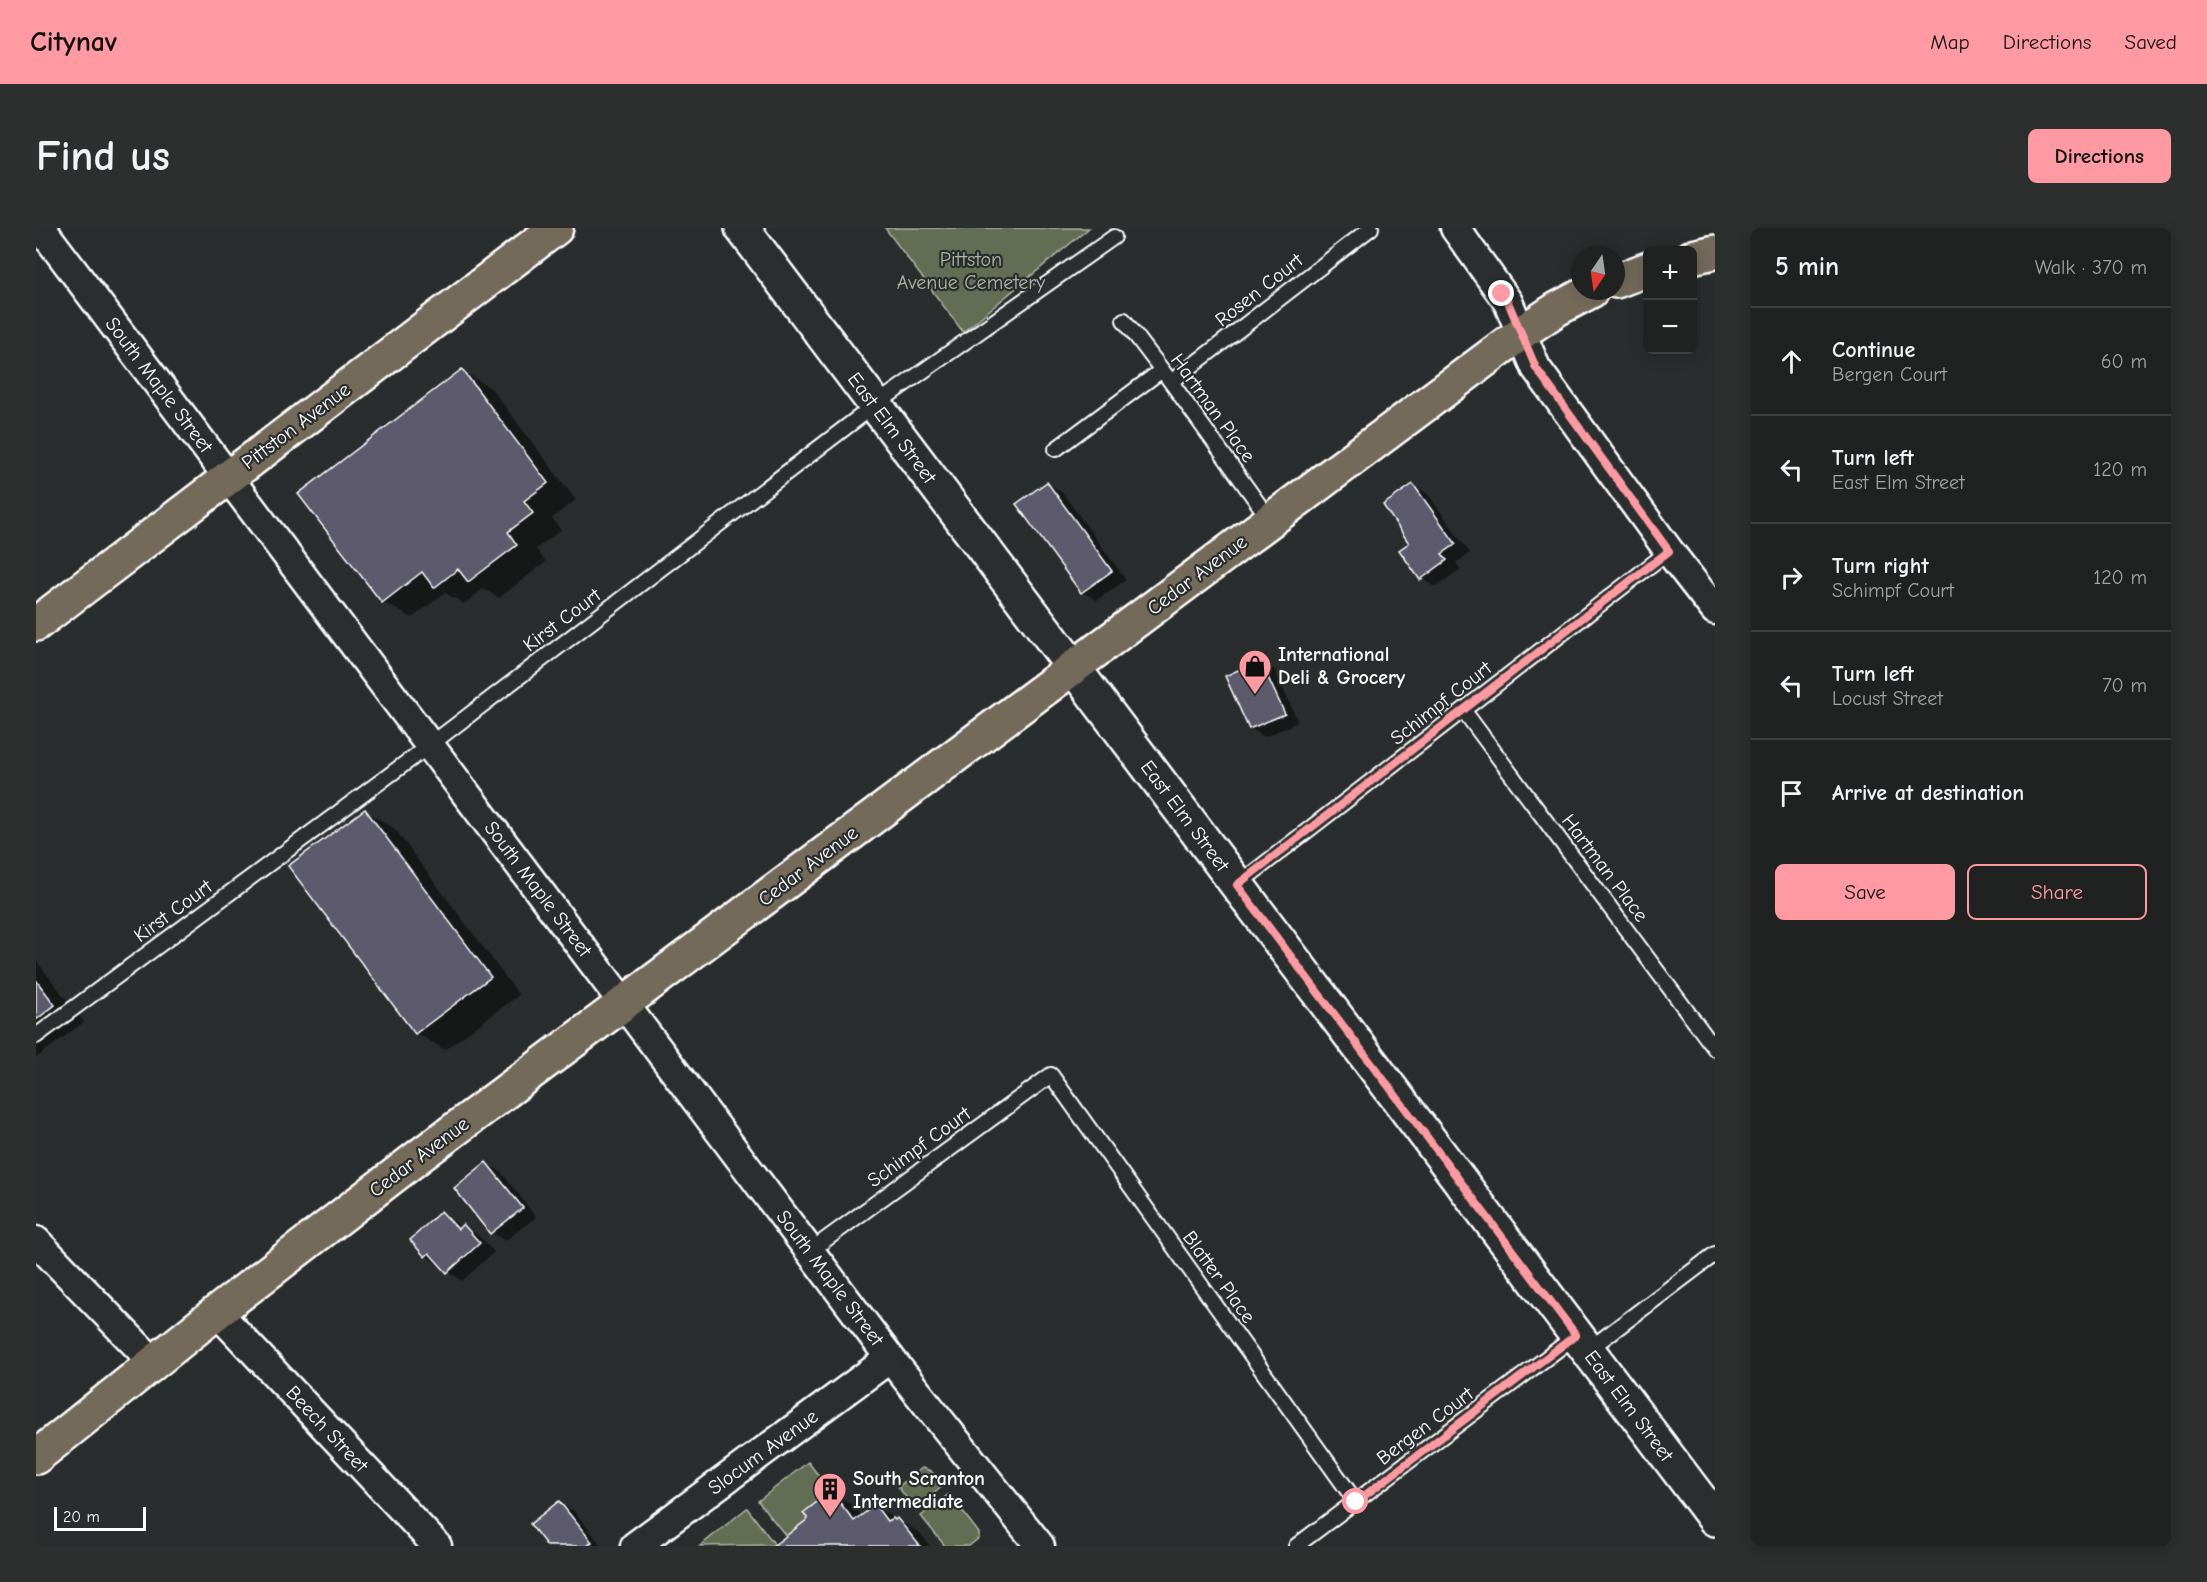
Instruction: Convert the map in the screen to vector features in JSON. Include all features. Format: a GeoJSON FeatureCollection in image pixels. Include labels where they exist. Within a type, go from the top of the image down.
{"type":"FeatureCollection","features":[{"type":"Feature","properties":{"kind":"main road","name":"Pittston Avenue"},"geometry":{"type":"LineString","coordinates":[[36,624],[556,228]]}},
{"type":"Feature","properties":{"kind":"main road"},"geometry":{"type":"LineString","coordinates":[[1697,256],[1715,252]]}},
{"type":"Feature","properties":{"kind":"main road"},"geometry":{"type":"LineString","coordinates":[[1625,278],[1643,271]]}},
{"type":"Feature","properties":{"kind":"main road","name":"Cedar Avenue"},"geometry":{"type":"LineString","coordinates":[[36,1457],[217,1312],[418,1157],[1521,333],[1574,300]]}},
{"type":"Feature","properties":{"kind":"street","name":"South Maple Street"},"geometry":{"type":"LineString","coordinates":[[41,228],[890,1358],[1040,1546]]}},
{"type":"Feature","properties":{"kind":"street","name":"East Elm Street"},"geometry":{"type":"LineString","coordinates":[[742,228],[1715,1519]]}},
{"type":"Feature","properties":{"kind":"street"},"geometry":{"type":"LineString","coordinates":[[1455,228],[1508,302],[1536,368],[1669,551],[1715,610]]}},
{"type":"Feature","properties":{"kind":"street"},"geometry":{"type":"LineString","coordinates":[[36,1241],[154,1363]]}},
{"type":"Feature","properties":{"kind":"street","name":"Beech Street"},"geometry":{"type":"LineString","coordinates":[[217,1312],[437,1546]]}},
{"type":"Feature","properties":{"kind":"street","name":"Slocum Avenue"},"geometry":{"type":"LineString","coordinates":[[635,1546],[890,1358]]}},
{"type":"Feature","properties":{"kind":"lane","name":"Rosen Court"},"geometry":{"type":"LineString","coordinates":[[1171,382],[1371,228]]}},
{"type":"Feature","properties":{"kind":"lane","name":"Kirst Court"},"geometry":{"type":"LineString","coordinates":[[36,1036],[430,745],[875,405],[1114,237]]}},
{"type":"Feature","properties":{"kind":"lane","name":"Hartman Place"},"geometry":{"type":"LineString","coordinates":[[1124,320],[1270,520]]}},
{"type":"Feature","properties":{"kind":"lane"},"geometry":{"type":"LineString","coordinates":[[1056,449],[1162,370]]}},
{"type":"Feature","properties":{"kind":"lane","name":"Schimpf Court"},"geometry":{"type":"LineString","coordinates":[[1237,885],[1669,551]]}},
{"type":"Feature","properties":{"kind":"lane","name":"Hartman Place"},"geometry":{"type":"LineString","coordinates":[[1464,711],[1715,1049]]}},
{"type":"Feature","properties":{"kind":"lane","name":"Schimpf Court"},"geometry":{"type":"LineString","coordinates":[[810,1251],[1051,1075]]}},
{"type":"Feature","properties":{"kind":"lane","name":"Blatter Place"},"geometry":{"type":"LineString","coordinates":[[1051,1075],[1356,1502]]}},
{"type":"Feature","properties":{"kind":"lane","name":"Bergen Court"},"geometry":{"type":"LineString","coordinates":[[1296,1546],[1582,1343],[1715,1254]]}},
{"type":"Feature","properties":{"kind":"green space","name":"Pittston Avenue Cemetery"},"geometry":{"type":"Polygon","coordinates":[[[885,228],[1089,228],[963,332],[885,228]]]}},
{"type":"Feature","properties":{"kind":"green space"},"geometry":{"type":"Polygon","coordinates":[[[808,1462],[831,1491],[803,1513],[808,1519],[786,1536],[758,1501],[808,1462]]]}},
{"type":"Feature","properties":{"kind":"green space"},"geometry":{"type":"Polygon","coordinates":[[[922,1468],[931,1471],[943,1486],[915,1509],[898,1487],[922,1468]]]}},
{"type":"Feature","properties":{"kind":"green space"},"geometry":{"type":"Polygon","coordinates":[[[949,1494],[979,1533],[979,1538],[969,1546],[945,1546],[921,1516],[949,1494]]]}},
{"type":"Feature","properties":{"kind":"green space"},"geometry":{"type":"Polygon","coordinates":[[[747,1508],[775,1545],[700,1546],[747,1508]]]}},
{"type":"Feature","properties":{"kind":"building"},"geometry":{"type":"Polygon","coordinates":[[[462,369],[548,483],[524,501],[533,513],[508,532],[517,545],[468,582],[458,569],[434,588],[422,572],[382,603],[298,494],[462,369]]]}},
{"type":"Feature","properties":{"kind":"building"},"geometry":{"type":"Polygon","coordinates":[[[1047,482],[1112,571],[1081,593],[1016,504],[1047,482]]]}},
{"type":"Feature","properties":{"kind":"building"},"geometry":{"type":"Polygon","coordinates":[[[1413,484],[1456,544],[1442,554],[1447,560],[1420,580],[1399,550],[1409,543],[1383,505],[1413,484]]]}},
{"type":"Feature","properties":{"kind":"building","name":"International Deli & Grocery"},"geometry":{"type":"Polygon","coordinates":[[[1260,660],[1285,714],[1249,729],[1225,676],[1260,660]]]}},
{"type":"Feature","properties":{"kind":"building"},"geometry":{"type":"Polygon","coordinates":[[[365,809],[491,977],[415,1034],[288,866],[365,809]]]}},
{"type":"Feature","properties":{"kind":"building"},"geometry":{"type":"Polygon","coordinates":[[[36,980],[55,1005],[36,1020],[36,980]]]}},
{"type":"Feature","properties":{"kind":"building"},"geometry":{"type":"Polygon","coordinates":[[[486,1162],[523,1208],[490,1234],[454,1188],[486,1162]]]}},
{"type":"Feature","properties":{"kind":"building"},"geometry":{"type":"Polygon","coordinates":[[[441,1211],[458,1229],[463,1224],[480,1243],[447,1273],[429,1253],[425,1257],[410,1240],[441,1211]]]}},
{"type":"Feature","properties":{"kind":"building","name":"South Scranton Intermediate"},"geometry":{"type":"Polygon","coordinates":[[[831,1491],[854,1521],[875,1505],[887,1521],[897,1518],[920,1546],[773,1546],[808,1519],[803,1513],[831,1491]]]}},
{"type":"Feature","properties":{"kind":"building"},"geometry":{"type":"Polygon","coordinates":[[[559,1501],[592,1542],[586,1546],[547,1546],[530,1524],[559,1501]]]}},
{"type":"Feature","properties":{"kind":"place","name":"International Deli & Grocery"},"geometry":{"type":"Point","coordinates":[1255,695]}},
{"type":"Feature","properties":{"kind":"place","name":"South Scranton Intermediate"},"geometry":{"type":"Point","coordinates":[830,1518]}},
{"type":"Feature","properties":{"kind":"route"},"geometry":{"type":"LineString","coordinates":[[1356,1502],[1576,1335],[1237,885],[1669,551],[1536,368],[1508,302],[1502,294]]}}]}
